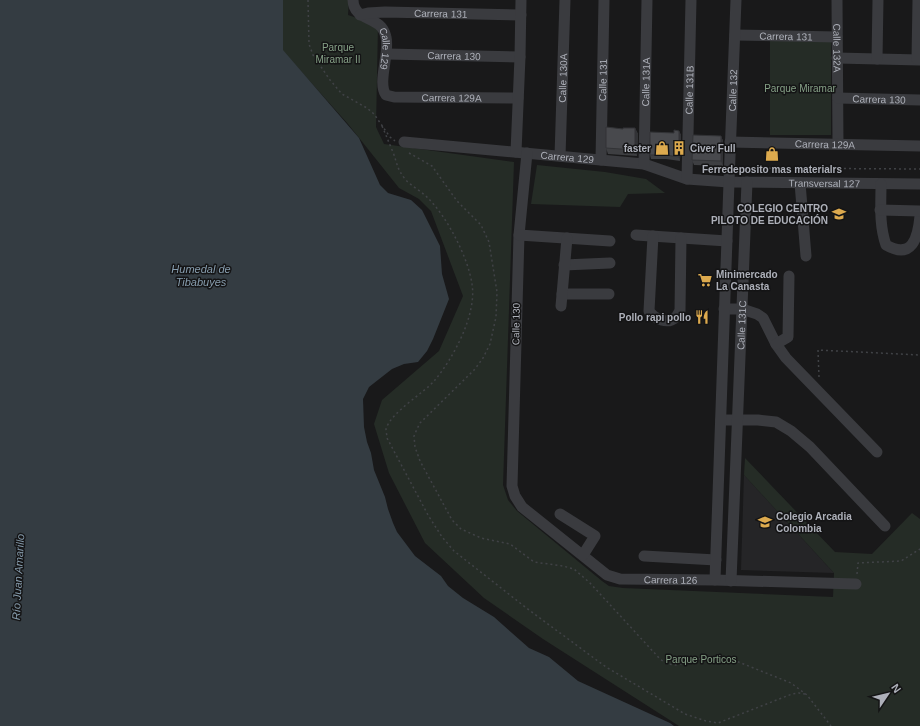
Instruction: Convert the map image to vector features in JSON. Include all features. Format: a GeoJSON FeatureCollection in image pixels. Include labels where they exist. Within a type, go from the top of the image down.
{"type":"FeatureCollection","features":[{"type":"Feature","properties":{"kind":"street"},"geometry":{"type":"LineString","coordinates":[[353,0],[355,10],[360,15]]}},
{"type":"Feature","properties":{"kind":"street","name":"Calle 130"},"geometry":{"type":"LineString","coordinates":[[515,496],[512,486],[521,152],[518,98],[521,0]]}},
{"type":"Feature","properties":{"kind":"street","name":"Calle 130A"},"geometry":{"type":"LineString","coordinates":[[560,156],[565,0]]}},
{"type":"Feature","properties":{"kind":"street","name":"Calle 131"},"geometry":{"type":"LineString","coordinates":[[602,160],[604,0]]}},
{"type":"Feature","properties":{"kind":"street","name":"Calle 131A"},"geometry":{"type":"LineString","coordinates":[[644,164],[647,0]]}},
{"type":"Feature","properties":{"kind":"street","name":"Calle 131B"},"geometry":{"type":"LineString","coordinates":[[688,179],[691,0]]}},
{"type":"Feature","properties":{"kind":"street","name":"Calle 132"},"geometry":{"type":"LineString","coordinates":[[729,182],[736,0]]}},
{"type":"Feature","properties":{"kind":"street","name":"Calle 132A"},"geometry":{"type":"LineString","coordinates":[[837,0],[838,144]]}},
{"type":"Feature","properties":{"kind":"street"},"geometry":{"type":"LineString","coordinates":[[877,59],[878,0]]}},
{"type":"Feature","properties":{"kind":"street"},"geometry":{"type":"LineString","coordinates":[[837,58],[918,60],[918,0]]}},
{"type":"Feature","properties":{"kind":"street","name":"Carrera 131"},"geometry":{"type":"LineString","coordinates":[[360,15],[385,12],[521,15]]}},
{"type":"Feature","properties":{"kind":"street","name":"Calle 129"},"geometry":{"type":"LineString","coordinates":[[360,15],[377,22],[382,27],[386,36],[387,54],[382,78],[382,87],[386,95]]}},
{"type":"Feature","properties":{"kind":"street","name":"Carrera 131"},"geometry":{"type":"LineString","coordinates":[[735,35],[837,37]]}},
{"type":"Feature","properties":{"kind":"street","name":"Carrera 130"},"geometry":{"type":"LineString","coordinates":[[387,54],[520,57]]}},
{"type":"Feature","properties":{"kind":"street","name":"Carrera 129A"},"geometry":{"type":"LineString","coordinates":[[386,95],[394,97],[518,98]]}},
{"type":"Feature","properties":{"kind":"street","name":"Carrera 130"},"geometry":{"type":"LineString","coordinates":[[838,98],[920,100]]}},
{"type":"Feature","properties":{"kind":"street","name":"Carrera 129"},"geometry":{"type":"LineString","coordinates":[[404,142],[644,164],[688,179],[729,182]]}},
{"type":"Feature","properties":{"kind":"street","name":"Carrera 129A"},"geometry":{"type":"LineString","coordinates":[[730,142],[920,146]]}},
{"type":"Feature","properties":{"kind":"street","name":"Transversal 127"},"geometry":{"type":"LineString","coordinates":[[729,182],[920,184]]}},
{"type":"Feature","properties":{"kind":"street","name":"Calle 131C"},"geometry":{"type":"LineString","coordinates":[[715,580],[729,182]]}},
{"type":"Feature","properties":{"kind":"street","name":"Calle 131C"},"geometry":{"type":"LineString","coordinates":[[731,581],[747,182]]}},
{"type":"Feature","properties":{"kind":"street"},"geometry":{"type":"LineString","coordinates":[[800,183],[806,256]]}},
{"type":"Feature","properties":{"kind":"street"},"geometry":{"type":"LineString","coordinates":[[881,184],[880,210],[882,234],[886,245],[893,249],[905,250],[913,245],[919,232],[920,216]]}},
{"type":"Feature","properties":{"kind":"street"},"geometry":{"type":"LineString","coordinates":[[880,210],[920,212]]}},
{"type":"Feature","properties":{"kind":"street"},"geometry":{"type":"LineString","coordinates":[[518,235],[610,241]]}},
{"type":"Feature","properties":{"kind":"street"},"geometry":{"type":"LineString","coordinates":[[636,235],[727,241]]}},
{"type":"Feature","properties":{"kind":"street"},"geometry":{"type":"LineString","coordinates":[[654,236],[649,311],[652,316],[659,319],[671,320],[676,317],[680,311],[681,238]]}},
{"type":"Feature","properties":{"kind":"street"},"geometry":{"type":"LineString","coordinates":[[561,306],[567,238]]}},
{"type":"Feature","properties":{"kind":"street"},"geometry":{"type":"LineString","coordinates":[[564,265],[610,263]]}},
{"type":"Feature","properties":{"kind":"street"},"geometry":{"type":"LineString","coordinates":[[776,344],[788,337],[788,276]]}},
{"type":"Feature","properties":{"kind":"street"},"geometry":{"type":"LineString","coordinates":[[562,294],[609,294]]}},
{"type":"Feature","properties":{"kind":"street"},"geometry":{"type":"LineString","coordinates":[[724,309],[742,309],[757,314],[763,318],[767,322],[776,344],[786,358],[876,452]]}},
{"type":"Feature","properties":{"kind":"street"},"geometry":{"type":"LineString","coordinates":[[712,334],[724,332]]}},
{"type":"Feature","properties":{"kind":"street"},"geometry":{"type":"LineString","coordinates":[[721,420],[758,420],[776,422],[791,430],[810,447],[885,526]]}},
{"type":"Feature","properties":{"kind":"street","name":"Carrera 126"},"geometry":{"type":"LineString","coordinates":[[515,496],[522,507],[606,575],[620,579],[856,584]]}},
{"type":"Feature","properties":{"kind":"street"},"geometry":{"type":"LineString","coordinates":[[560,514],[595,536],[583,555]]}},
{"type":"Feature","properties":{"kind":"street"},"geometry":{"type":"LineString","coordinates":[[644,556],[716,560]]}},
{"type":"Feature","properties":{"kind":"path"},"geometry":{"type":"LineString","coordinates":[[729,168],[920,169]]}},
{"type":"Feature","properties":{"kind":"path"},"geometry":{"type":"LineString","coordinates":[[820,393],[818,350],[920,355]]}},
{"type":"Feature","properties":{"kind":"path"},"geometry":{"type":"LineString","coordinates":[[856,584],[858,563],[901,561],[920,549]]}},
{"type":"Feature","properties":{"kind":"path"},"geometry":{"type":"LineString","coordinates":[[807,695],[831,726]]}},
{"type":"Feature","properties":{"kind":"shaded area","name":"Colegio Arcadia Colombia"},"geometry":{"type":"Polygon","coordinates":[[[744,475],[834,573],[741,570],[744,475]]]}},
{"type":"Feature","properties":{"kind":"green space","name":"Parque Porticos"},"geometry":{"type":"Polygon","coordinates":[[[283,0],[349,0],[348,15],[378,25],[376,127],[384,144],[514,162],[503,485],[508,500],[517,511],[609,586],[623,588],[833,597],[834,573],[744,475],[745,458],[835,552],[872,554],[912,513],[920,519],[920,726],[679,726],[543,639],[484,598],[425,543],[389,473],[374,424],[382,400],[439,351],[463,296],[431,211],[419,199],[399,188],[348,124],[282,50],[283,0]]]}},
{"type":"Feature","properties":{"kind":"green space","name":"Parque Miramar"},"geometry":{"type":"Polygon","coordinates":[[[770,40],[831,40],[831,135],[770,135],[770,40]]]}},
{"type":"Feature","properties":{"kind":"green space"},"geometry":{"type":"Polygon","coordinates":[[[537,165],[605,172],[646,179],[665,193],[628,194],[620,207],[531,204],[537,165]]]}},
{"type":"Feature","properties":{"kind":"water","name":"Humedal de Tibabuyes"},"geometry":{"type":"Polygon","coordinates":[[[0,0],[283,0],[283,50],[359,138],[380,185],[388,193],[411,200],[422,210],[440,246],[442,274],[449,299],[427,351],[418,362],[404,364],[392,369],[369,387],[363,399],[364,427],[374,470],[397,532],[415,556],[441,576],[448,586],[463,598],[494,617],[529,648],[549,657],[578,681],[674,726],[0,726],[0,0]]]}},
{"type":"Feature","properties":{"kind":"building"},"geometry":{"type":"Polygon","coordinates":[[[606,127],[623,129],[635,128],[635,150],[606,148],[606,127]]]}},
{"type":"Feature","properties":{"kind":"building"},"geometry":{"type":"Polygon","coordinates":[[[674,130],[679,131],[679,157],[650,155],[650,132],[674,133],[674,130]]]}},
{"type":"Feature","properties":{"kind":"building"},"geometry":{"type":"Polygon","coordinates":[[[693,135],[721,136],[721,161],[692,160],[693,135]]]}},
{"type":"Feature","properties":{"kind":"place","name":"faster"},"geometry":{"type":"Point","coordinates":[662,148]}},
{"type":"Feature","properties":{"kind":"place","name":"Civer Full"},"geometry":{"type":"Point","coordinates":[679,148]}},
{"type":"Feature","properties":{"kind":"place","name":"Ferredeposito mas materialrs"},"geometry":{"type":"Point","coordinates":[772,154]}},
{"type":"Feature","properties":{"kind":"place","name":"COLEGIO CENTRO PILOTO DE EDUCACIÓN"},"geometry":{"type":"Point","coordinates":[839,214]}},
{"type":"Feature","properties":{"kind":"place","name":"Minimercado La Canasta"},"geometry":{"type":"Point","coordinates":[705,280]}},
{"type":"Feature","properties":{"kind":"place","name":"Pollo rapi pollo"},"geometry":{"type":"Point","coordinates":[702,317]}},
{"type":"Feature","properties":{"kind":"place","name":"Colegio Arcadia Colombia"},"geometry":{"type":"Point","coordinates":[765,522]}},
{"type":"Feature","properties":{"kind":"park label","name":"Parque Miramar II"},"geometry":{"type":"Point","coordinates":[338,52]}},
{"type":"Feature","properties":{"kind":"water label","name":"Río Juan Amarillo"},"geometry":{"type":"Point","coordinates":[18,577]}}]}
